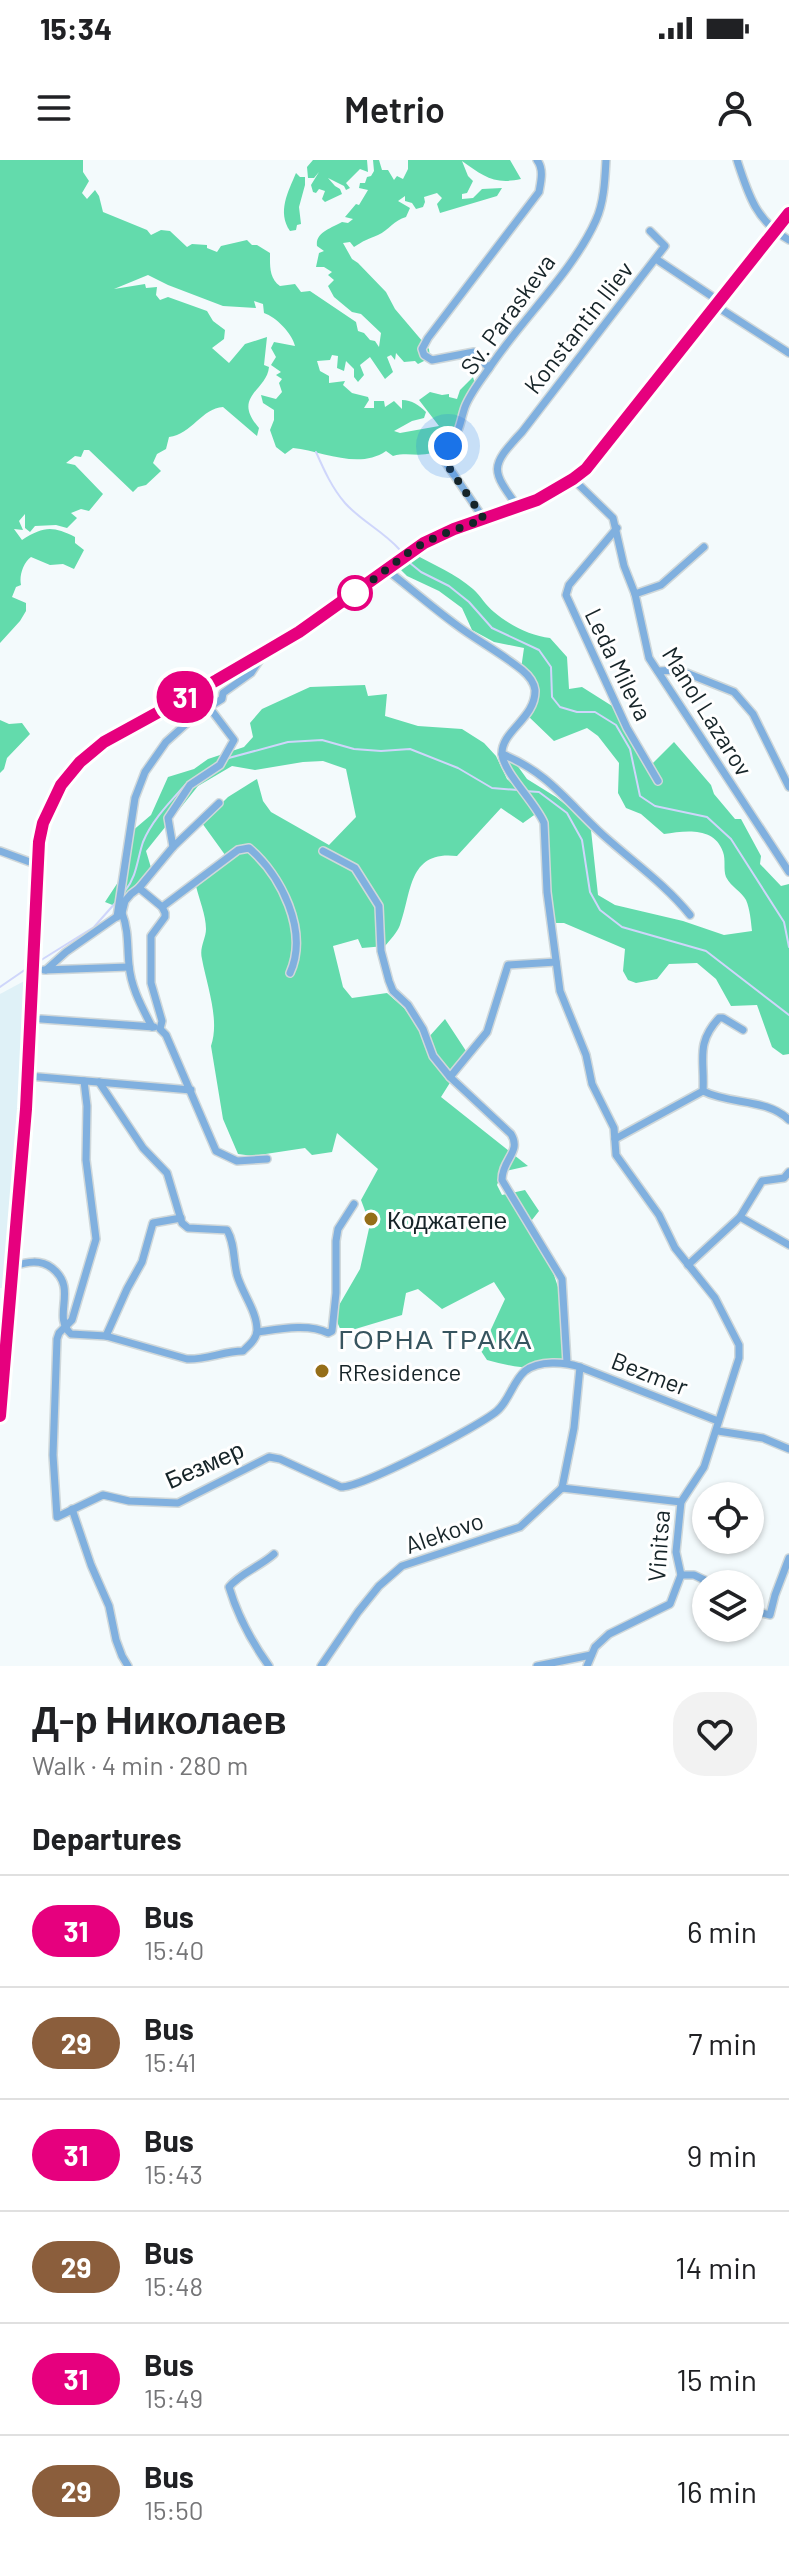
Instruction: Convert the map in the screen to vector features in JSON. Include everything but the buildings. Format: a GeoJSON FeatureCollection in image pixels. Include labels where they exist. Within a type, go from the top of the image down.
{"type":"FeatureCollection","features":[{"type":"Feature","properties":{"kind":"street"},"geometry":{"type":"LineString","coordinates":[[489,368],[474,352],[432,360],[424,355],[422,349],[539,192],[542,176],[537,160]]}},
{"type":"Feature","properties":{"kind":"street","name":"Sv. Paraskeva"},"geometry":{"type":"LineString","coordinates":[[484,519],[437,450],[448,446],[456,436],[465,406],[489,368],[579,250],[597,218],[606,160]]}},
{"type":"Feature","properties":{"kind":"street"},"geometry":{"type":"LineString","coordinates":[[737,160],[761,218],[773,231],[789,240]]}},
{"type":"Feature","properties":{"kind":"street"},"geometry":{"type":"LineString","coordinates":[[0,1416],[28,1076],[38,865],[43,823],[61,785],[80,762],[104,742],[299,632],[413,549],[438,536],[518,507],[573,479],[605,448],[789,213]]}},
{"type":"Feature","properties":{"kind":"street"},"geometry":{"type":"LineString","coordinates":[[650,231],[665,246],[657,258],[789,353]]}},
{"type":"Feature","properties":{"kind":"street","name":"Konstantin Iliev"},"geometry":{"type":"LineString","coordinates":[[518,507],[497,479],[498,462],[504,451],[657,258]]}},
{"type":"Feature","properties":{"kind":"street","name":"Manol Lazarov"},"geometry":{"type":"LineString","coordinates":[[573,479],[613,518],[649,658],[789,872]]}},
{"type":"Feature","properties":{"kind":"street","name":"Leda Mileva"},"geometry":{"type":"LineString","coordinates":[[617,528],[569,585],[566,595],[627,728],[658,781]]}},
{"type":"Feature","properties":{"kind":"street"},"geometry":{"type":"LineString","coordinates":[[635,594],[661,585],[704,547]]}},
{"type":"Feature","properties":{"kind":"street"},"geometry":{"type":"LineString","coordinates":[[387,570],[452,622],[521,669],[532,681],[535,691],[528,716],[503,746],[502,754],[508,770],[540,812],[544,823],[547,892],[560,991],[586,1055],[592,1084],[614,1128],[616,1155],[659,1215],[675,1248],[688,1265],[740,1217],[762,1181],[784,1178],[789,1172]]}},
{"type":"Feature","properties":{"kind":"street"},"geometry":{"type":"LineString","coordinates":[[263,654],[251,673],[166,742],[145,772],[135,798],[120,915],[128,928],[133,989],[156,1028],[166,1035],[216,1151],[237,1161],[267,1159]]}},
{"type":"Feature","properties":{"kind":"street"},"geometry":{"type":"LineString","coordinates":[[658,671],[679,670],[734,692],[753,714],[789,787]]}},
{"type":"Feature","properties":{"kind":"street"},"geometry":{"type":"LineString","coordinates":[[173,847],[168,818],[190,785],[222,761],[234,740],[209,707]]}},
{"type":"Feature","properties":{"kind":"street"},"geometry":{"type":"LineString","coordinates":[[502,754],[520,761],[553,785],[601,833],[669,889],[690,915]]}},
{"type":"Feature","properties":{"kind":"street"},"geometry":{"type":"LineString","coordinates":[[46,970],[66,952],[120,915],[125,901],[173,847],[219,803]]}},
{"type":"Feature","properties":{"kind":"street"},"geometry":{"type":"LineString","coordinates":[[162,907],[238,850],[249,848],[287,896],[296,944],[290,973]]}},
{"type":"Feature","properties":{"kind":"street"},"geometry":{"type":"LineString","coordinates":[[0,851],[38,865]]}},
{"type":"Feature","properties":{"kind":"street"},"geometry":{"type":"LineString","coordinates":[[323,851],[355,868],[379,906],[381,951],[389,981],[393,991],[408,1005],[423,1029],[433,1056],[516,1142],[502,1169],[502,1180],[562,1279],[567,1363]]}},
{"type":"Feature","properties":{"kind":"street"},"geometry":{"type":"LineString","coordinates":[[139,888],[162,907],[165,917],[151,936],[151,983],[162,1021],[156,1028]]}},
{"type":"Feature","properties":{"kind":"street"},"geometry":{"type":"LineString","coordinates":[[450,1077],[487,1032],[508,965],[556,962]]}},
{"type":"Feature","properties":{"kind":"street"},"geometry":{"type":"LineString","coordinates":[[34,971],[129,967]]}},
{"type":"Feature","properties":{"kind":"street"},"geometry":{"type":"LineString","coordinates":[[703,1091],[703,1044],[709,1029],[721,1017],[743,1030]]}},
{"type":"Feature","properties":{"kind":"street"},"geometry":{"type":"LineString","coordinates":[[41,1019],[156,1028]]}},
{"type":"Feature","properties":{"kind":"street"},"geometry":{"type":"LineString","coordinates":[[28,1076],[191,1090]]}},
{"type":"Feature","properties":{"kind":"street"},"geometry":{"type":"LineString","coordinates":[[84,1081],[86,1160],[96,1239],[72,1320],[57,1339],[53,1465],[57,1517],[72,1509],[109,1606],[116,1640],[128,1666]]}},
{"type":"Feature","properties":{"kind":"street"},"geometry":{"type":"LineString","coordinates":[[99,1082],[143,1148],[167,1173],[181,1218],[188,1228],[227,1230],[234,1247],[237,1274],[258,1332]]}},
{"type":"Feature","properties":{"kind":"street"},"geometry":{"type":"LineString","coordinates":[[615,1139],[703,1091],[727,1100],[767,1107],[781,1112],[789,1120]]}},
{"type":"Feature","properties":{"kind":"street"},"geometry":{"type":"LineString","coordinates":[[14,1266],[36,1262],[49,1265],[58,1274],[65,1283],[65,1326],[71,1334],[106,1336],[199,1360],[227,1351],[243,1351],[258,1332],[282,1329],[332,1331],[338,1229],[354,1204]]}},
{"type":"Feature","properties":{"kind":"street"},"geometry":{"type":"LineString","coordinates":[[740,1217],[789,1245]]}},
{"type":"Feature","properties":{"kind":"street"},"geometry":{"type":"LineString","coordinates":[[106,1336],[142,1262],[153,1223],[181,1218]]}},
{"type":"Feature","properties":{"kind":"street","name":"Vinitsa"},"geometry":{"type":"LineString","coordinates":[[591,1655],[609,1634],[670,1604],[681,1575],[676,1552],[681,1502],[704,1467],[739,1358],[739,1345],[715,1298],[688,1265]]}},
{"type":"Feature","properties":{"kind":"street","name":"Bezmer"},"geometry":{"type":"LineString","coordinates":[[567,1363],[718,1421]]}},
{"type":"Feature","properties":{"kind":"street","name":"Безмер"},"geometry":{"type":"LineString","coordinates":[[72,1509],[103,1495],[129,1501],[178,1503],[269,1457],[341,1487],[352,1486],[406,1463],[494,1413],[526,1370],[567,1363]]}},
{"type":"Feature","properties":{"kind":"street"},"geometry":{"type":"LineString","coordinates":[[580,1367],[574,1428],[562,1488],[681,1502]]}},
{"type":"Feature","properties":{"kind":"street"},"geometry":{"type":"LineString","coordinates":[[718,1431],[763,1438],[789,1449]]}},
{"type":"Feature","properties":{"kind":"street","name":"Alekovo"},"geometry":{"type":"LineString","coordinates":[[321,1666],[379,1586],[402,1566],[520,1527],[562,1488]]}},
{"type":"Feature","properties":{"kind":"street"},"geometry":{"type":"LineString","coordinates":[[269,1666],[239,1618],[229,1586],[274,1554]]}},
{"type":"Feature","properties":{"kind":"street"},"geometry":{"type":"LineString","coordinates":[[764,1614],[770,1615],[789,1558]]}},
{"type":"Feature","properties":{"kind":"street"},"geometry":{"type":"LineString","coordinates":[[681,1575],[692,1575]]}},
{"type":"Feature","properties":{"kind":"street"},"geometry":{"type":"LineString","coordinates":[[537,1666],[591,1655]]}},
{"type":"Feature","properties":{"kind":"street"},"geometry":{"type":"LineString","coordinates":[[587,1666],[591,1655]]}},
{"type":"Feature","properties":{"kind":"shaded area"},"geometry":{"type":"Polygon","coordinates":[[[28,979],[23,1098],[8,1288],[0,1288],[0,994],[28,979]]]}},
{"type":"Feature","properties":{"kind":"green space"},"geometry":{"type":"Polygon","coordinates":[[[0,160],[83,160],[83,172],[89,181],[82,193],[87,199],[95,190],[103,212],[147,230],[151,235],[161,230],[170,231],[187,247],[192,244],[207,245],[207,248],[217,252],[221,246],[247,240],[270,253],[270,267],[276,283],[280,286],[295,284],[301,292],[310,291],[356,322],[358,331],[379,347],[381,333],[361,314],[352,312],[334,297],[328,286],[334,280],[328,275],[332,272],[316,267],[319,253],[324,251],[317,246],[321,234],[353,219],[345,217],[356,204],[359,205],[368,190],[359,188],[360,183],[365,183],[374,171],[373,160],[379,160],[382,170],[388,170],[394,180],[397,176],[403,179],[408,160],[510,160],[521,179],[503,181],[489,178],[462,161],[473,181],[467,193],[462,194],[462,199],[473,198],[482,189],[502,188],[497,196],[440,213],[437,204],[442,198],[437,193],[424,197],[423,207],[416,209],[412,203],[405,201],[405,196],[398,201],[410,208],[406,217],[354,247],[350,242],[343,243],[352,259],[386,292],[395,309],[429,349],[430,358],[418,364],[415,361],[404,362],[396,353],[395,360],[391,355],[387,357],[393,372],[385,379],[370,357],[360,365],[364,375],[358,382],[354,369],[346,361],[344,371],[337,368],[338,356],[317,361],[320,371],[329,376],[329,383],[345,381],[343,385],[352,393],[368,397],[364,408],[374,408],[374,401],[384,401],[385,407],[394,401],[402,409],[402,400],[406,400],[426,412],[424,418],[394,431],[400,433],[439,426],[419,400],[430,392],[449,394],[449,397],[457,399],[460,390],[473,377],[475,384],[463,401],[455,433],[431,447],[432,453],[427,454],[393,456],[386,451],[364,459],[352,459],[293,448],[285,454],[276,447],[270,430],[274,410],[263,403],[261,395],[276,399],[282,392],[279,383],[282,379],[276,375],[281,372],[271,365],[276,357],[271,348],[274,342],[295,346],[283,326],[264,313],[263,304],[254,301],[256,308],[223,306],[148,275],[114,289],[145,284],[146,288],[157,287],[156,295],[160,300],[168,297],[207,311],[213,321],[225,330],[224,339],[212,348],[229,363],[245,344],[267,337],[264,365],[269,367],[267,375],[253,394],[248,408],[259,428],[257,436],[223,407],[216,408],[184,431],[169,437],[166,449],[157,454],[153,463],[161,471],[133,492],[89,450],[84,450],[81,457],[75,456],[66,463],[75,465],[103,494],[89,511],[81,509],[71,513],[77,518],[67,528],[35,526],[30,532],[25,528],[25,514],[19,521],[23,530],[14,529],[22,540],[43,530],[61,531],[75,537],[75,543],[84,550],[74,569],[63,564],[50,565],[31,557],[28,560],[22,570],[21,585],[16,587],[12,597],[26,603],[26,611],[0,643],[0,160]]]}},
{"type":"Feature","properties":{"kind":"green space"},"geometry":{"type":"Polygon","coordinates":[[[313,160],[367,160],[368,172],[360,169],[346,183],[350,188],[346,190],[328,178],[342,194],[325,202],[322,199],[325,191],[319,189],[313,192],[311,185],[319,172],[314,178],[308,178],[307,167],[313,160]]]}},
{"type":"Feature","properties":{"kind":"green space"},"geometry":{"type":"Polygon","coordinates":[[[296,173],[305,177],[299,207],[301,224],[290,231],[284,209],[296,173]]]}},
{"type":"Feature","properties":{"kind":"green space"},"geometry":{"type":"Polygon","coordinates":[[[414,554],[466,584],[506,621],[550,638],[567,657],[569,689],[582,687],[620,711],[650,766],[674,742],[735,819],[741,819],[761,856],[760,864],[781,886],[789,884],[789,1054],[783,1055],[772,1047],[757,1005],[731,1006],[716,979],[697,963],[669,964],[657,979],[636,983],[628,980],[623,971],[625,949],[564,923],[552,923],[544,823],[503,761],[514,761],[527,779],[556,797],[591,830],[598,895],[615,905],[683,921],[724,935],[752,931],[744,897],[726,877],[724,855],[719,844],[698,832],[664,834],[641,814],[626,808],[618,793],[619,763],[598,736],[587,728],[554,741],[528,716],[535,691],[521,669],[524,648],[494,642],[472,630],[462,608],[439,591],[407,576],[398,567],[414,554]]]}},
{"type":"Feature","properties":{"kind":"green space"},"geometry":{"type":"Polygon","coordinates":[[[365,685],[368,696],[387,694],[385,716],[418,726],[462,729],[484,743],[496,756],[507,779],[528,799],[537,813],[523,823],[501,808],[457,856],[441,856],[421,866],[410,887],[399,928],[385,946],[362,948],[358,939],[333,946],[343,987],[352,998],[387,993],[404,1008],[427,1039],[445,1019],[468,1054],[441,1097],[528,1166],[502,1172],[497,1185],[502,1195],[525,1190],[539,1211],[528,1225],[548,1257],[563,1302],[568,1359],[558,1364],[528,1368],[487,1360],[481,1351],[505,1299],[494,1282],[442,1309],[418,1289],[406,1293],[402,1315],[342,1333],[338,1324],[338,1307],[360,1269],[370,1224],[361,1200],[378,1169],[337,1133],[332,1152],[312,1155],[305,1148],[253,1156],[238,1154],[223,1119],[211,1046],[214,1025],[212,1003],[201,955],[206,924],[196,886],[228,859],[202,823],[228,797],[257,779],[263,801],[271,812],[329,845],[356,817],[346,769],[323,761],[255,770],[232,766],[198,786],[146,851],[152,871],[120,908],[105,902],[128,867],[131,832],[151,815],[168,777],[244,747],[253,737],[250,723],[262,709],[310,687],[365,685]]]}},
{"type":"Feature","properties":{"kind":"green space"},"geometry":{"type":"Polygon","coordinates":[[[0,720],[9,724],[22,723],[30,734],[7,758],[0,773],[0,720]]]}},
{"type":"Feature","properties":{"kind":"waterway"},"geometry":{"type":"LineString","coordinates":[[316,452],[332,485],[345,503],[399,549]]}},
{"type":"Feature","properties":{"kind":"waterway"},"geometry":{"type":"LineString","coordinates":[[410,563],[449,586],[469,602],[492,628],[539,650],[551,667],[552,697],[560,707],[577,712],[595,712],[616,725],[630,749],[640,796],[655,806],[707,817],[731,839],[784,922],[789,947]]}},
{"type":"Feature","properties":{"kind":"waterway"},"geometry":{"type":"LineString","coordinates":[[225,759],[288,742],[322,740],[354,749],[410,749],[458,768],[492,788],[518,790]]}},
{"type":"Feature","properties":{"kind":"waterway"},"geometry":{"type":"LineString","coordinates":[[125,891],[151,826],[186,784]]}},
{"type":"Feature","properties":{"kind":"waterway"},"geometry":{"type":"LineString","coordinates":[[524,791],[539,792],[567,813],[582,840],[590,892],[600,910],[622,927],[706,951],[789,1015]]}},
{"type":"Feature","properties":{"kind":"waterway"},"geometry":{"type":"LineString","coordinates":[[38,962],[94,927],[117,901]]}},
{"type":"Feature","properties":{"kind":"waterway"},"geometry":{"type":"LineString","coordinates":[[0,987],[29,967]]}},
{"type":"Feature","properties":{"kind":"bus line","name":"31"},"geometry":{"type":"LineString","coordinates":[[0,1416],[26,1109],[39,842],[43,823],[61,785],[80,762],[104,742],[299,632],[413,549],[438,536],[537,500],[586,469],[789,213]]}},
{"type":"Feature","properties":{"kind":"place","name":"Коджатепе"},"geometry":{"type":"Point","coordinates":[371,1219]}},
{"type":"Feature","properties":{"kind":"place","name":"RResidence"},"geometry":{"type":"Point","coordinates":[322,1371]}},
{"type":"Feature","properties":{"kind":"district","name":"ГОРНА ТРАКА"},"geometry":{"type":"Point","coordinates":[436,1338]}},
{"type":"Feature","properties":{"kind":"route"},"geometry":{"type":"LineString","coordinates":[[355,593],[353,595],[413,549],[484,519],[437,450],[448,446]]}}]}
